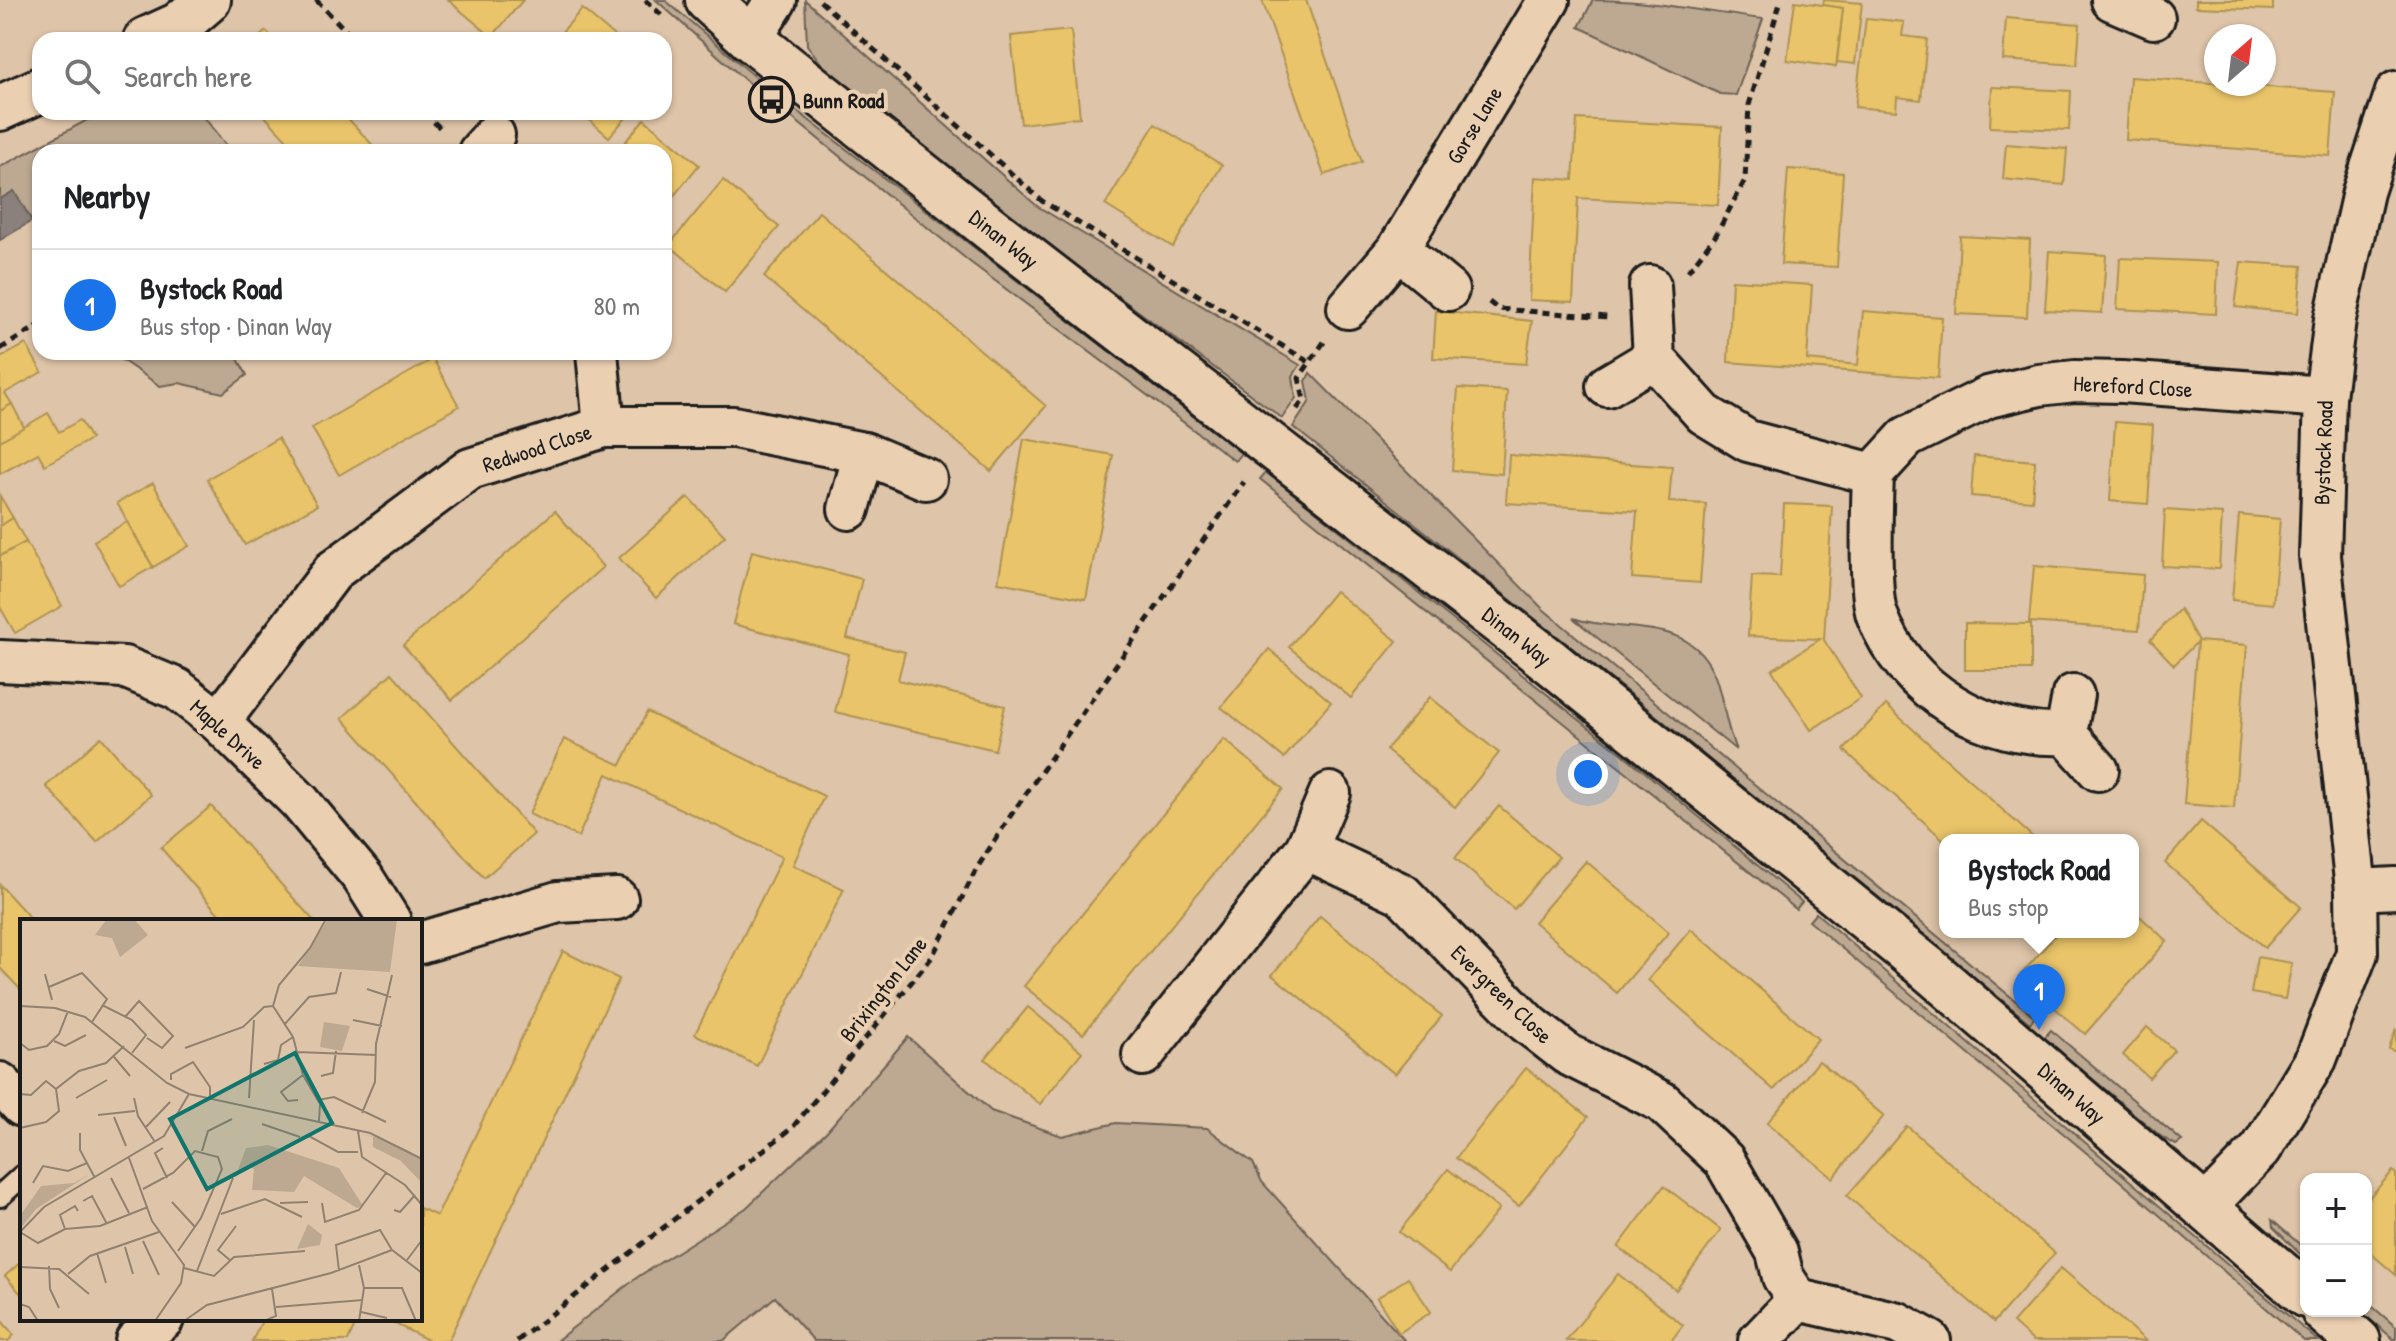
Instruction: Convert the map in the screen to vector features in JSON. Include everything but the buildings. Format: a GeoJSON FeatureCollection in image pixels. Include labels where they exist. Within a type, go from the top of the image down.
{"type":"FeatureCollection","features":[{"type":"Feature","properties":{"kind":"street"},"geometry":{"type":"LineString","coordinates":[[164,32],[179,25],[208,0]]}},
{"type":"Feature","properties":{"kind":"street"},"geometry":{"type":"LineString","coordinates":[[751,39],[776,0]]}},
{"type":"Feature","properties":{"kind":"street","name":"Gorse Lane"},"geometry":{"type":"LineString","coordinates":[[1348,308],[1398,249],[1549,0]]}},
{"type":"Feature","properties":{"kind":"street"},"geometry":{"type":"LineString","coordinates":[[2112,0],[2154,18]]}},
{"type":"Feature","properties":{"kind":"street","name":"Dinan Way"},"geometry":{"type":"LineString","coordinates":[[692,14],[751,39],[1551,662],[1926,967],[2300,1290]]}},
{"type":"Feature","properties":{"kind":"street","name":"Bystock Road"},"geometry":{"type":"LineString","coordinates":[[2205,1207],[2261,1149],[2316,1059],[2357,953],[2356,890],[2320,556],[2325,397],[2335,319],[2363,192],[2396,92]]}},
{"type":"Feature","properties":{"kind":"street"},"geometry":{"type":"LineString","coordinates":[[0,108],[32,94]]}},
{"type":"Feature","properties":{"kind":"street"},"geometry":{"type":"LineString","coordinates":[[1398,249],[1448,290]]}},
{"type":"Feature","properties":{"kind":"street"},"geometry":{"type":"LineString","coordinates":[[1607,386],[1652,316],[1704,414],[1748,441],[1873,474],[1876,613],[1903,663],[1949,705],[2001,727],[2034,736],[2066,734]]}},
{"type":"Feature","properties":{"kind":"street"},"geometry":{"type":"LineString","coordinates":[[598,360],[604,427]]}},
{"type":"Feature","properties":{"kind":"street","name":"Hereford Close"},"geometry":{"type":"LineString","coordinates":[[1873,474],[1907,437],[1988,397],[2039,385],[2075,381],[2122,382],[2325,397]]}},
{"type":"Feature","properties":{"kind":"street","name":"Redwood Close"},"geometry":{"type":"LineString","coordinates":[[219,722],[334,570],[470,469],[604,427],[734,427],[864,453],[926,479]]}},
{"type":"Feature","properties":{"kind":"street"},"geometry":{"type":"LineString","coordinates":[[849,509],[864,453]]}},
{"type":"Feature","properties":{"kind":"street","name":"Maple Drive"},"geometry":{"type":"LineString","coordinates":[[0,661],[124,667],[177,689],[219,722],[300,802],[363,878],[389,919]]}},
{"type":"Feature","properties":{"kind":"street"},"geometry":{"type":"LineString","coordinates":[[2066,734],[2073,695]]}},
{"type":"Feature","properties":{"kind":"street"},"geometry":{"type":"LineString","coordinates":[[2066,734],[2098,770]]}},
{"type":"Feature","properties":{"kind":"street"},"geometry":{"type":"LineString","coordinates":[[1143,1055],[1306,849],[1330,793]]}},
{"type":"Feature","properties":{"kind":"street","name":"Evergreen Close"},"geometry":{"type":"LineString","coordinates":[[1306,849],[1402,894],[1526,1022],[1567,1054],[1662,1102],[1724,1160],[1777,1252],[1783,1277],[1798,1300]]}},
{"type":"Feature","properties":{"kind":"street"},"geometry":{"type":"LineString","coordinates":[[2356,890],[2396,888]]}},
{"type":"Feature","properties":{"kind":"street"},"geometry":{"type":"LineString","coordinates":[[422,942],[558,902],[617,899]]}},
{"type":"Feature","properties":{"kind":"street"},"geometry":{"type":"LineString","coordinates":[[0,1083],[20,1104]]}},
{"type":"Feature","properties":{"kind":"street"},"geometry":{"type":"LineString","coordinates":[[1759,1341],[1798,1300],[1898,1323],[1930,1341]]}},
{"type":"Feature","properties":{"kind":"street"},"geometry":{"type":"LineString","coordinates":[[2331,1317],[2358,1341]]}},
{"type":"Feature","properties":{"kind":"street"},"geometry":{"type":"LineString","coordinates":[[136,1341],[161,1321]]}},
{"type":"Feature","properties":{"kind":"lane"},"geometry":{"type":"LineString","coordinates":[[0,1196],[20,1178]]}},
{"type":"Feature","properties":{"kind":"path"},"geometry":{"type":"LineString","coordinates":[[316,0],[347,32]]}},
{"type":"Feature","properties":{"kind":"path"},"geometry":{"type":"LineString","coordinates":[[645,0],[692,14]]}},
{"type":"Feature","properties":{"kind":"path"},"geometry":{"type":"LineString","coordinates":[[819,0],[1042,201],[1309,362]]}},
{"type":"Feature","properties":{"kind":"path"},"geometry":{"type":"LineString","coordinates":[[1448,290],[1466,284],[1498,309],[1652,316],[1696,264],[1745,180],[1749,105],[1781,0]]}},
{"type":"Feature","properties":{"kind":"path"},"geometry":{"type":"LineString","coordinates":[[0,349],[32,330]]}},
{"type":"Feature","properties":{"kind":"path"},"geometry":{"type":"LineString","coordinates":[[1237,471],[1247,478]]}},
{"type":"Feature","properties":{"kind":"path","name":"Brixington Lane"},"geometry":{"type":"LineString","coordinates":[[517,1341],[792,1128],[932,957],[977,868],[1011,815],[1237,496]]}},
{"type":"Feature","properties":{"kind":"shaded area"},"geometry":{"type":"Polygon","coordinates":[[[656,0],[665,0],[771,90],[764,97],[656,0]]]}},
{"type":"Feature","properties":{"kind":"shaded area"},"geometry":{"type":"Polygon","coordinates":[[[805,0],[1037,206],[1300,365],[1293,376],[1296,398],[1282,418],[1060,253],[824,67],[807,45],[805,0]]]}},
{"type":"Feature","properties":{"kind":"shaded area"},"geometry":{"type":"Polygon","coordinates":[[[1593,0],[1657,4],[1763,19],[1736,95],[1720,94],[1579,27],[1593,0]]]}},
{"type":"Feature","properties":{"kind":"shaded area"},"geometry":{"type":"Polygon","coordinates":[[[784,101],[1241,453],[1235,461],[970,262],[779,107],[784,101]]]}},
{"type":"Feature","properties":{"kind":"shaded area"},"geometry":{"type":"Polygon","coordinates":[[[87,120],[206,120],[225,144],[43,144],[87,120]]]}},
{"type":"Feature","properties":{"kind":"shaded area"},"geometry":{"type":"Polygon","coordinates":[[[32,150],[32,221],[14,191],[0,199],[0,167],[32,150]]]}},
{"type":"Feature","properties":{"kind":"shaded area"},"geometry":{"type":"Polygon","coordinates":[[[122,360],[239,360],[247,375],[223,393],[179,383],[160,386],[122,360]]]}},
{"type":"Feature","properties":{"kind":"shaded area"},"geometry":{"type":"Polygon","coordinates":[[[1310,373],[1543,609],[2035,1017],[2030,1023],[1630,694],[1293,427],[1310,401],[1306,381],[1310,373]]]}},
{"type":"Feature","properties":{"kind":"shaded area"},"geometry":{"type":"Polygon","coordinates":[[[1266,472],[1629,759],[1802,902],[1796,909],[1260,479],[1266,472]]]}},
{"type":"Feature","properties":{"kind":"shaded area"},"geometry":{"type":"Polygon","coordinates":[[[1573,618],[1655,630],[1691,644],[1705,658],[1716,679],[1736,750],[1573,618]]]}},
{"type":"Feature","properties":{"kind":"shaded area"},"geometry":{"type":"Polygon","coordinates":[[[1816,913],[2318,1341],[2304,1341],[2119,1180],[1809,921],[1816,913]]]}},
{"type":"Feature","properties":{"kind":"shaded area"},"geometry":{"type":"Polygon","coordinates":[[[2051,1030],[2182,1141],[2176,1145],[2163,1138],[2044,1038],[2051,1030]]]}},
{"type":"Feature","properties":{"kind":"shaded area"},"geometry":{"type":"Polygon","coordinates":[[[908,1037],[991,1111],[1062,1136],[1116,1123],[1207,1128],[1253,1163],[1262,1182],[1405,1341],[814,1341],[775,1297],[723,1341],[556,1341],[639,1276],[746,1208],[827,1131],[908,1037]]]}},
{"type":"Feature","properties":{"kind":"shaded area"},"geometry":{"type":"Polygon","coordinates":[[[2272,1220],[2300,1245],[2300,1254],[2273,1227],[2272,1220]]]}},
{"type":"Feature","properties":{"kind":"shaded area"},"geometry":{"type":"Polygon","coordinates":[[[2372,1306],[2396,1327],[2396,1341],[2367,1317],[2372,1317],[2372,1306]]]}},
{"type":"Feature","properties":{"kind":"place","name":"Bunn Road"},"geometry":{"type":"Point","coordinates":[772,100]}},
{"type":"Feature","properties":{"kind":"place","name":"Bystock Road"},"geometry":{"type":"Point","coordinates":[2039,1030]}}]}
